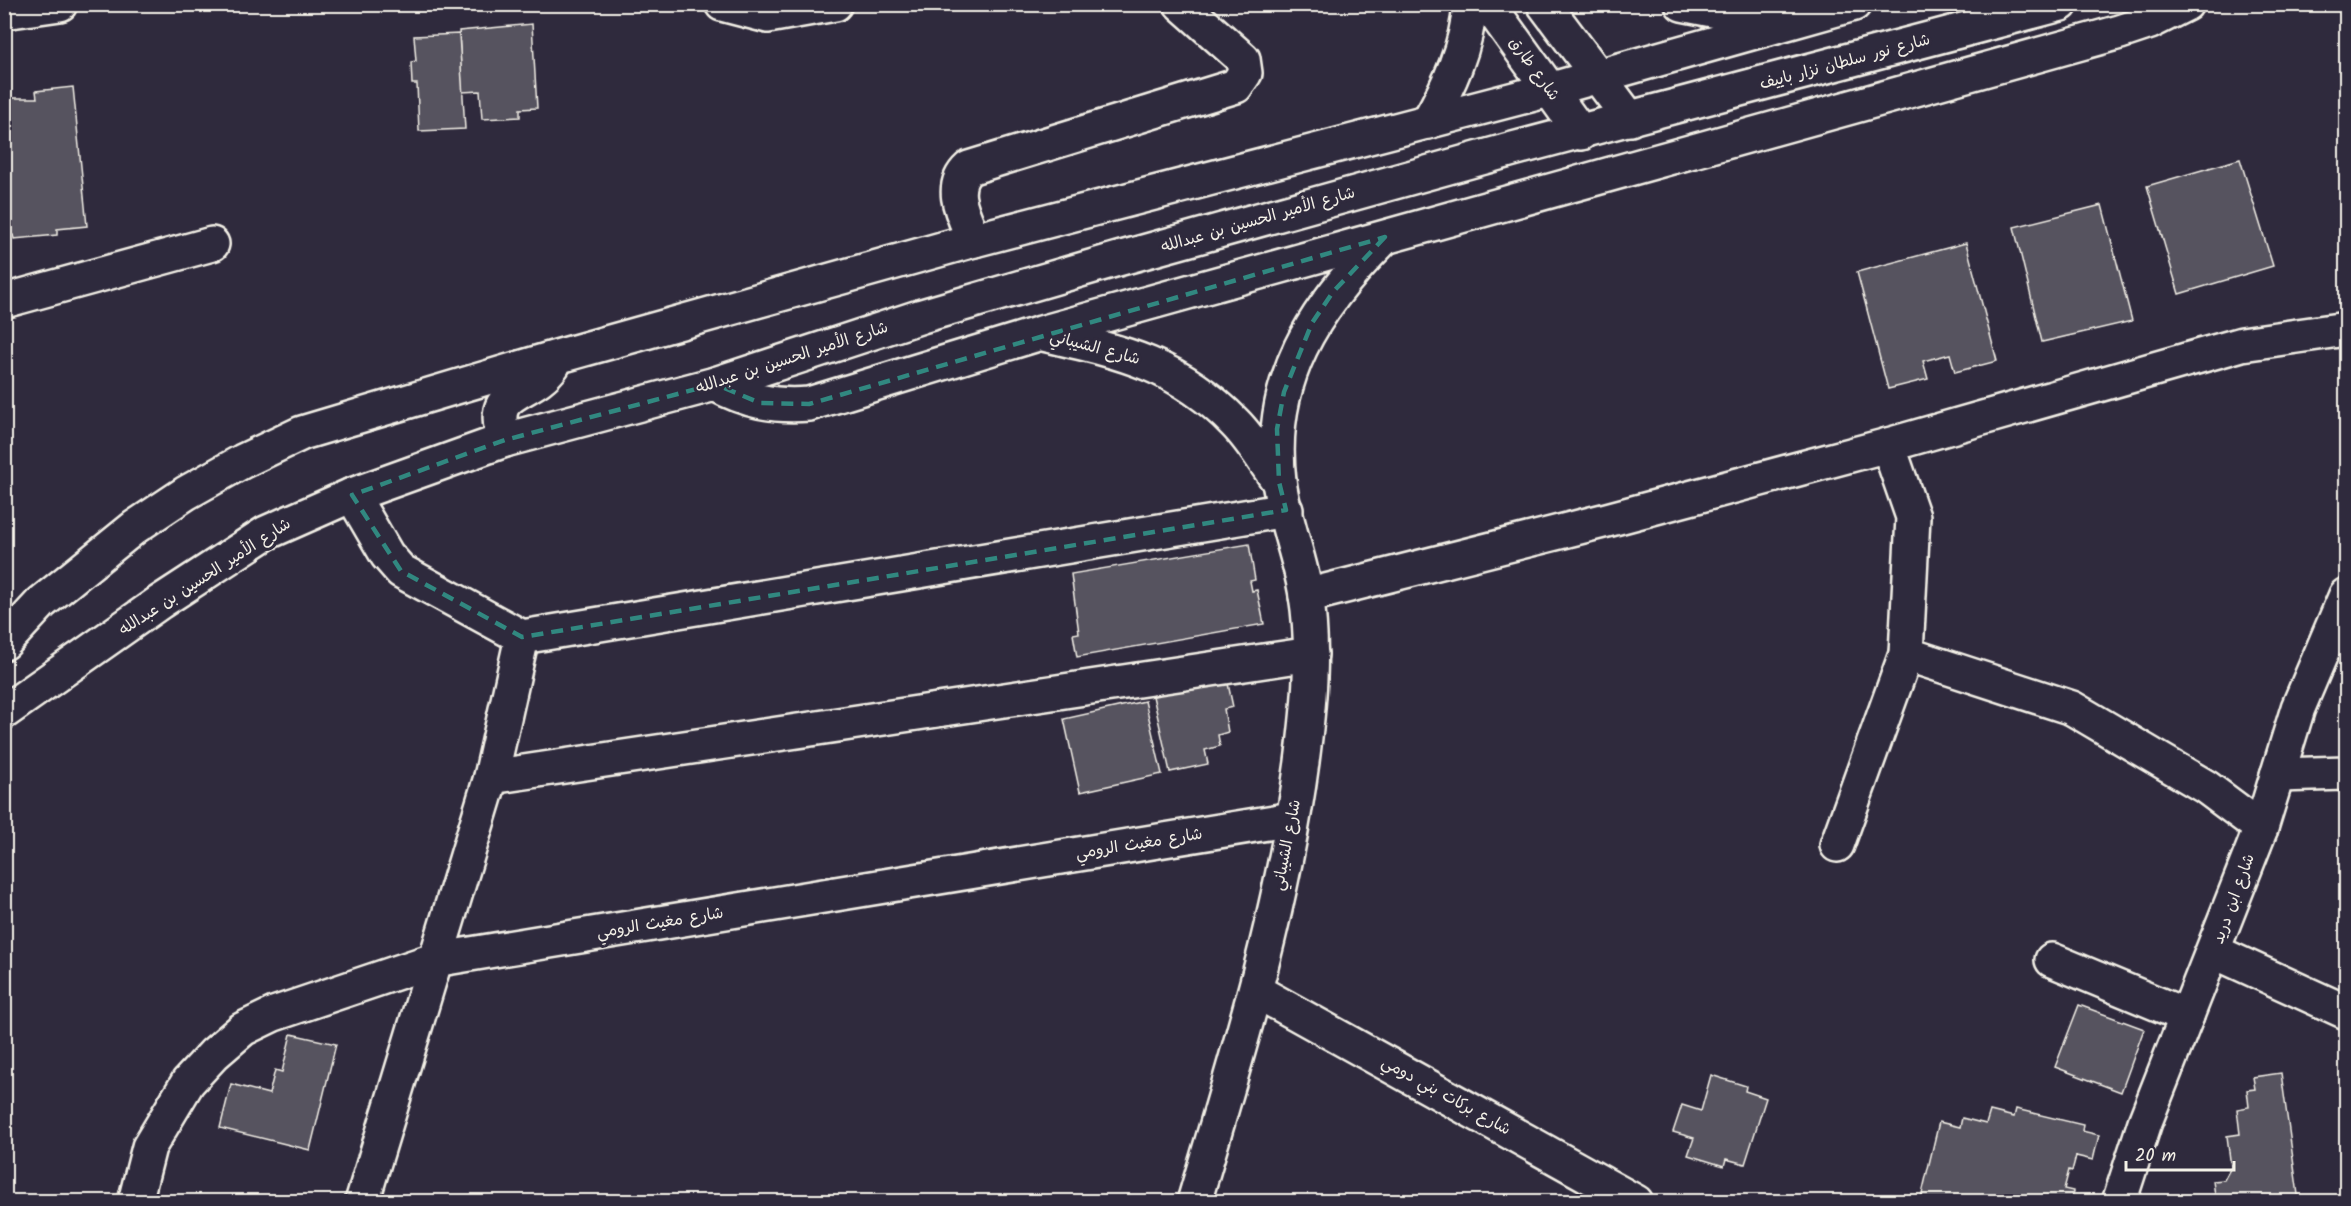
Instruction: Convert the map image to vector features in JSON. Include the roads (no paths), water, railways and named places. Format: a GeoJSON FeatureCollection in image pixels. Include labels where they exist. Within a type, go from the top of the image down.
{"type":"FeatureCollection","features":[{"type":"Feature","properties":{"kind":"street"},"geometry":{"type":"LineString","coordinates":[[4,12],[60,4]]}},
{"type":"Feature","properties":{"kind":"street"},"geometry":{"type":"LineString","coordinates":[[722,4],[768,16],[835,4]]}},
{"type":"Feature","properties":{"kind":"street"},"geometry":{"type":"LineString","coordinates":[[974,240],[959,204],[958,190],[960,176],[969,168],[1236,86],[1245,73],[1244,59],[1181,4]]}},
{"type":"Feature","properties":{"kind":"street"},"geometry":{"type":"LineString","coordinates":[[1428,122],[1455,69],[1464,40],[1470,4]]}},
{"type":"Feature","properties":{"kind":"street","name":"شارع طارق"},"geometry":{"type":"LineString","coordinates":[[1488,4],[1581,133]]}},
{"type":"Feature","properties":{"kind":"street"},"geometry":{"type":"LineString","coordinates":[[1544,4],[1630,120]]}},
{"type":"Feature","properties":{"kind":"street"},"geometry":{"type":"LineString","coordinates":[[1682,4],[1784,23]]}},
{"type":"Feature","properties":{"kind":"street","name":"شارع نور سلطان نزار باييف"},"geometry":{"type":"LineString","coordinates":[[1630,120],[2061,4]]}},
{"type":"Feature","properties":{"kind":"street"},"geometry":{"type":"LineString","coordinates":[[715,384],[737,396],[760,403],[784,406],[809,404],[1041,333],[2120,32],[2150,22],[2186,4]]}},
{"type":"Feature","properties":{"kind":"street"},"geometry":{"type":"LineString","coordinates":[[4,643],[40,603],[87,564],[178,499],[243,461],[302,433],[352,416],[560,356],[974,240],[1549,90],[1847,5]]}},
{"type":"Feature","properties":{"kind":"street","name":"شارع الأمير الحسين بن عبدالله"},"geometry":{"type":"LineString","coordinates":[[4,712],[160,602],[266,533],[352,495],[505,440],[715,384],[922,316],[1513,149],[1630,120]]}},
{"type":"Feature","properties":{"kind":"street","name":"شارع الشيباني"},"geometry":{"type":"LineString","coordinates":[[1194,1202],[1256,991],[1302,762],[1311,654],[1306,596],[1283,496],[1277,429],[1284,392],[1296,357],[1312,323],[1333,292],[1385,237]]}},
{"type":"Feature","properties":{"kind":"street"},"geometry":{"type":"LineString","coordinates":[[4,301],[212,244]]}},
{"type":"Feature","properties":{"kind":"street"},"geometry":{"type":"LineString","coordinates":[[1306,596],[1607,520],[1888,445],[2242,344],[2346,329]]}},
{"type":"Feature","properties":{"kind":"street","name":"شارع الشيباني"},"geometry":{"type":"LineString","coordinates":[[1041,333],[1137,357],[1191,385],[1237,425],[1283,496]]}},
{"type":"Feature","properties":{"kind":"street"},"geometry":{"type":"LineString","coordinates":[[505,440],[498,419],[499,409],[505,400],[541,379],[560,356]]}},
{"type":"Feature","properties":{"kind":"street"},"geometry":{"type":"LineString","coordinates":[[1837,846],[1906,654],[1913,517],[1888,445]]}},
{"type":"Feature","properties":{"kind":"street"},"geometry":{"type":"LineString","coordinates":[[352,495],[387,555],[401,571],[522,636],[1283,496]]}},
{"type":"Feature","properties":{"kind":"street","name":"شارع ابن دريد"},"geometry":{"type":"LineString","coordinates":[[2119,1202],[2145,1122],[2215,952],[2244,866],[2261,828],[2298,708],[2346,596]]}},
{"type":"Feature","properties":{"kind":"street"},"geometry":{"type":"LineString","coordinates":[[362,1202],[491,777],[522,636]]}},
{"type":"Feature","properties":{"kind":"street"},"geometry":{"type":"LineString","coordinates":[[491,777],[1311,654]]}},
{"type":"Feature","properties":{"kind":"street"},"geometry":{"type":"LineString","coordinates":[[1906,654],[2072,708],[2206,787],[2261,828]]}},
{"type":"Feature","properties":{"kind":"street"},"geometry":{"type":"LineString","coordinates":[[2277,774],[2346,773]]}},
{"type":"Feature","properties":{"kind":"street","name":"شارع مغيث الرومي"},"geometry":{"type":"LineString","coordinates":[[135,1202],[149,1147],[188,1082],[214,1054],[236,1035],[274,1014],[434,960],[1292,819]]}},
{"type":"Feature","properties":{"kind":"street"},"geometry":{"type":"LineString","coordinates":[[2215,952],[2346,1012]]}},
{"type":"Feature","properties":{"kind":"street"},"geometry":{"type":"LineString","coordinates":[[2052,960],[2187,1016]]}},
{"type":"Feature","properties":{"kind":"street","name":"شارع بركات بني دومي"},"geometry":{"type":"LineString","coordinates":[[1256,991],[1636,1202]]}}]}
